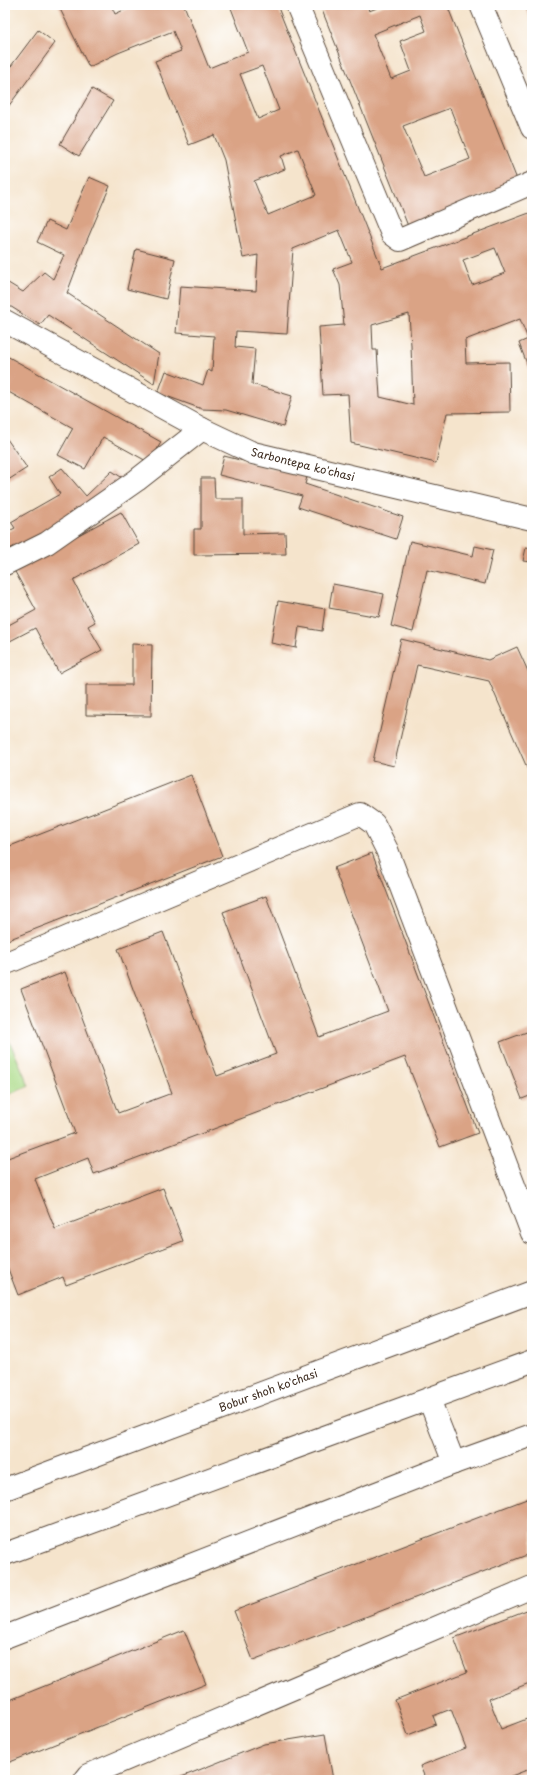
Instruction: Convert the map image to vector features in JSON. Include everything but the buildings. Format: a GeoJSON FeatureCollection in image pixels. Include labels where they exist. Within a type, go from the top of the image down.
{"type":"FeatureCollection","features":[{"type":"Feature","properties":{"kind":"main road"},"geometry":{"type":"LineString","coordinates":[[297,5],[392,234],[400,240],[532,183]]}},
{"type":"Feature","properties":{"kind":"main road"},"geometry":{"type":"LineString","coordinates":[[481,5],[532,128]]}},
{"type":"Feature","properties":{"kind":"main road","name":"Sarbontepa ko'chasi"},"geometry":{"type":"LineString","coordinates":[[5,321],[202,430],[253,453],[532,519]]}},
{"type":"Feature","properties":{"kind":"main road"},"geometry":{"type":"LineString","coordinates":[[5,564],[47,543],[137,480],[202,430]]}},
{"type":"Feature","properties":{"kind":"main road"},"geometry":{"type":"LineString","coordinates":[[9,962],[360,814],[374,824],[387,850],[532,1233]]}},
{"type":"Feature","properties":{"kind":"main road","name":"Bobur shoh ko'chasi"},"geometry":{"type":"LineString","coordinates":[[5,1489],[532,1292]]}},
{"type":"Feature","properties":{"kind":"main road"},"geometry":{"type":"LineString","coordinates":[[5,1554],[532,1361]]}},
{"type":"Feature","properties":{"kind":"main road"},"geometry":{"type":"LineString","coordinates":[[429,1399],[454,1463]]}},
{"type":"Feature","properties":{"kind":"main road"},"geometry":{"type":"LineString","coordinates":[[5,1638],[454,1463],[532,1435]]}},
{"type":"Feature","properties":{"kind":"main road"},"geometry":{"type":"LineString","coordinates":[[85,1780],[89,1775],[532,1587]]}},
{"type":"Feature","properties":{"kind":"green space"},"geometry":{"type":"Polygon","coordinates":[[[5,1031],[29,1086],[5,1096],[5,1031]]]}}]}
